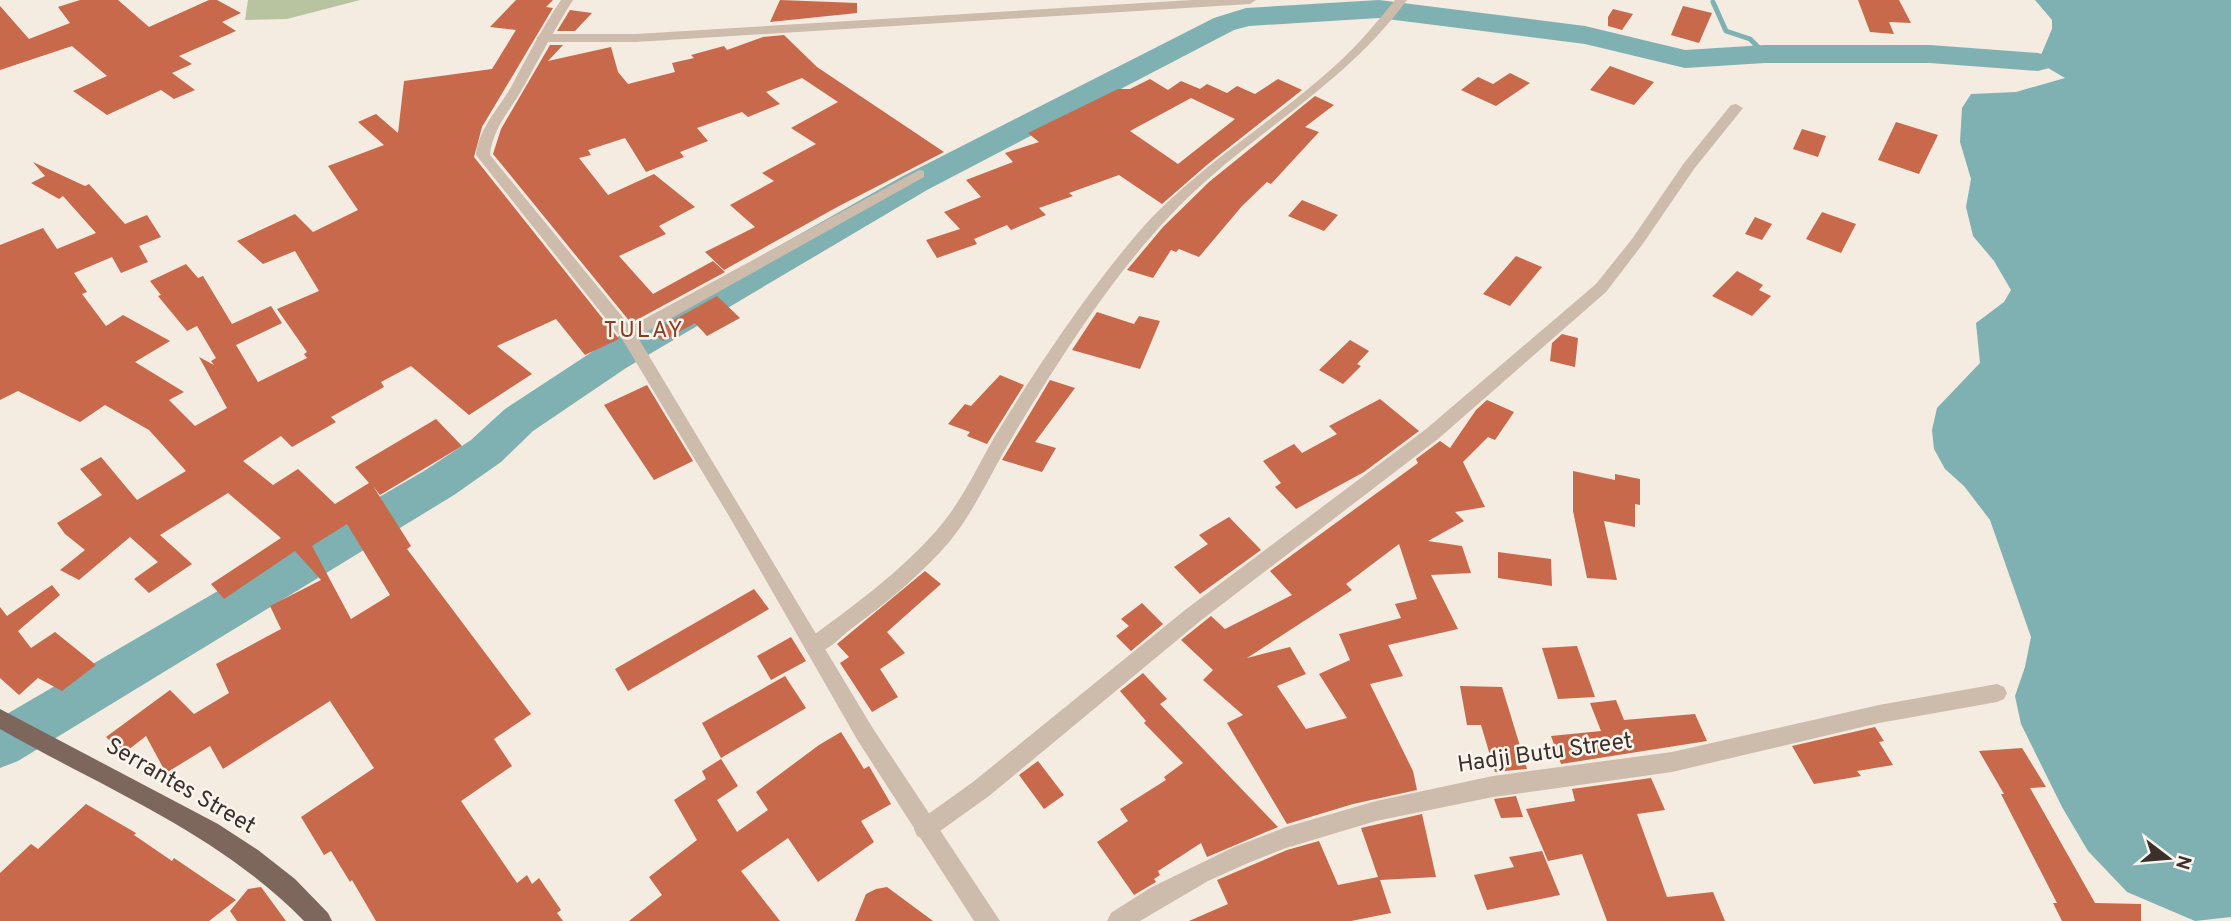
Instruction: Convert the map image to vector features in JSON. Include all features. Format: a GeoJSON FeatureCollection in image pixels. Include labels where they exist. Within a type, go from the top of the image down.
{"type":"FeatureCollection","features":[{"type":"Feature","properties":{"kind":"main road","name":"Serrantes Street"},"geometry":{"type":"LineString","coordinates":[[3,720],[154,799],[228,843],[276,876],[320,921]]}},
{"type":"Feature","properties":{"kind":"street"},"geometry":{"type":"LineString","coordinates":[[567,0],[542,38],[517,87],[484,141],[484,155],[633,343],[865,734],[988,921]]}},
{"type":"Feature","properties":{"kind":"street"},"geometry":{"type":"LineString","coordinates":[[542,38],[636,38],[1250,0]]}},
{"type":"Feature","properties":{"kind":"street"},"geometry":{"type":"LineString","coordinates":[[814,646],[887,590],[943,535],[960,513],[1004,435],[1075,326],[1121,263],[1167,210],[1273,120],[1331,76],[1360,50],[1394,9]]}},
{"type":"Feature","properties":{"kind":"street"},"geometry":{"type":"LineString","coordinates":[[925,829],[1002,772],[1192,616],[1432,434],[1594,294],[1620,264],[1689,166],[1736,108]]}},
{"type":"Feature","properties":{"kind":"street"},"geometry":{"type":"LineString","coordinates":[[633,343],[919,174]]}},
{"type":"Feature","properties":{"kind":"street","name":"Hadji Butu Street"},"geometry":{"type":"LineString","coordinates":[[1119,921],[1199,872],[1266,844],[1351,817],[1469,790],[1671,762],[1865,717],[1997,693]]}},
{"type":"Feature","properties":{"kind":"green space"},"geometry":{"type":"Polygon","coordinates":[[[248,0],[360,0],[287,19],[245,20],[248,0]]]}},
{"type":"Feature","properties":{"kind":"water"},"geometry":{"type":"Polygon","coordinates":[[[2035,0],[2231,0],[2231,917],[2195,921],[2127,892],[2088,851],[2062,807],[2021,724],[2015,696],[2031,637],[1990,520],[1964,486],[1945,469],[1934,449],[1932,430],[1937,408],[1980,363],[1976,323],[2004,302],[2011,290],[1994,261],[1973,236],[1966,207],[1971,179],[1960,142],[1962,108],[1971,94],[2016,92],[2065,78],[2038,62],[2052,29],[2052,20],[2035,0]]]}},
{"type":"Feature","properties":{"kind":"building"},"geometry":{"type":"Polygon","coordinates":[[[80,0],[118,0],[149,27],[209,0],[217,0],[241,13],[222,22],[236,31],[179,56],[192,64],[172,73],[195,90],[174,99],[161,90],[107,115],[73,91],[107,76],[72,46],[0,70],[0,6],[29,39],[70,23],[58,7],[80,0]]]}},
{"type":"Feature","properties":{"kind":"building"},"geometry":{"type":"Polygon","coordinates":[[[516,0],[553,0],[546,7],[553,8],[482,127],[474,157],[619,339],[585,355],[556,319],[497,346],[532,374],[469,415],[411,366],[381,382],[384,387],[331,417],[336,422],[292,447],[281,436],[243,461],[273,485],[298,469],[335,504],[369,483],[355,467],[436,419],[462,446],[380,495],[373,486],[411,546],[407,549],[531,714],[494,739],[512,766],[461,801],[517,883],[527,875],[532,884],[539,878],[561,910],[557,913],[563,921],[376,921],[352,880],[350,882],[331,851],[324,855],[301,817],[374,768],[330,701],[223,769],[210,746],[166,773],[146,736],[123,754],[106,737],[170,690],[194,714],[229,693],[216,664],[281,629],[270,606],[321,580],[295,551],[224,599],[211,584],[281,538],[228,493],[160,535],[192,564],[149,593],[134,579],[158,562],[130,537],[79,580],[60,570],[85,550],[65,534],[57,523],[102,495],[80,469],[101,457],[137,500],[186,471],[149,430],[105,405],[80,422],[18,391],[0,400],[0,245],[43,228],[57,249],[96,233],[63,196],[59,199],[31,183],[45,176],[33,162],[85,186],[89,184],[125,224],[147,215],[161,237],[139,246],[148,262],[121,273],[112,257],[74,273],[87,292],[82,294],[106,326],[123,315],[170,341],[135,362],[184,392],[169,400],[195,426],[227,408],[199,357],[214,365],[211,361],[216,358],[197,326],[187,331],[158,296],[161,295],[150,281],[186,264],[198,278],[203,276],[232,324],[271,306],[282,323],[236,345],[258,382],[307,358],[304,354],[307,352],[277,309],[319,291],[295,251],[263,264],[237,241],[295,214],[313,232],[358,210],[328,166],[384,145],[358,122],[376,114],[398,133],[404,81],[492,69],[516,30],[490,27],[516,0]],[[347,524],[312,546],[351,619],[390,595],[347,524]]]}},
{"type":"Feature","properties":{"kind":"building"},"geometry":{"type":"Polygon","coordinates":[[[780,0],[857,3],[857,13],[770,22],[780,0]]]}},
{"type":"Feature","properties":{"kind":"building"},"geometry":{"type":"Polygon","coordinates":[[[1858,0],[1899,0],[1911,23],[1889,22],[1894,34],[1870,32],[1858,0]]]}},
{"type":"Feature","properties":{"kind":"building"},"geometry":{"type":"Polygon","coordinates":[[[1683,6],[1712,13],[1699,43],[1671,35],[1683,6]]]}},
{"type":"Feature","properties":{"kind":"building"},"geometry":{"type":"Polygon","coordinates":[[[1613,9],[1633,14],[1622,30],[1608,26],[1608,17],[1613,9]]]}},
{"type":"Feature","properties":{"kind":"building"},"geometry":{"type":"Polygon","coordinates":[[[570,10],[592,13],[575,31],[557,31],[570,10]]]}},
{"type":"Feature","properties":{"kind":"building"},"geometry":{"type":"Polygon","coordinates":[[[784,35],[817,67],[944,152],[724,270],[705,252],[755,227],[730,205],[774,181],[762,173],[816,144],[791,128],[838,102],[802,78],[766,92],[780,104],[748,117],[742,112],[697,128],[708,141],[680,152],[684,157],[646,172],[625,138],[588,150],[591,155],[579,158],[608,195],[654,174],[695,207],[659,226],[666,234],[619,256],[653,294],[713,261],[725,272],[631,323],[493,154],[501,129],[550,45],[563,45],[548,61],[611,47],[618,72],[628,84],[675,72],[672,63],[694,58],[691,55],[724,46],[727,50],[763,37],[784,35]]]}},
{"type":"Feature","properties":{"kind":"building"},"geometry":{"type":"Polygon","coordinates":[[[1610,66],[1654,82],[1634,105],[1590,90],[1610,66]]]}},
{"type":"Feature","properties":{"kind":"building"},"geometry":{"type":"Polygon","coordinates":[[[1510,73],[1530,83],[1496,106],[1461,90],[1478,77],[1493,84],[1510,73]]]}},
{"type":"Feature","properties":{"kind":"building"},"geometry":{"type":"Polygon","coordinates":[[[1150,79],[1168,90],[1181,81],[1200,89],[1207,84],[1227,93],[1237,86],[1255,94],[1278,79],[1302,90],[1162,204],[1119,175],[1069,193],[1073,196],[1039,208],[1046,215],[1011,230],[1007,225],[974,239],[977,244],[937,258],[926,240],[960,229],[944,212],[981,197],[966,180],[1013,162],[1005,153],[1039,142],[1028,133],[1118,89],[1130,89],[1150,79]],[[1191,98],[1130,131],[1178,164],[1235,119],[1191,98]]]}},
{"type":"Feature","properties":{"kind":"building"},"geometry":{"type":"Polygon","coordinates":[[[1315,96],[1334,105],[1305,127],[1319,132],[1271,184],[1267,182],[1242,206],[1199,257],[1179,249],[1176,252],[1171,250],[1153,278],[1127,270],[1163,227],[1209,182],[1315,96]]]}},
{"type":"Feature","properties":{"kind":"building"},"geometry":{"type":"Polygon","coordinates":[[[1896,122],[1938,135],[1919,174],[1878,160],[1896,122]]]}},
{"type":"Feature","properties":{"kind":"building"},"geometry":{"type":"Polygon","coordinates":[[[1802,129],[1826,136],[1818,157],[1793,149],[1802,129]]]}},
{"type":"Feature","properties":{"kind":"building"},"geometry":{"type":"Polygon","coordinates":[[[1302,200],[1338,215],[1324,231],[1288,216],[1302,200]]]}},
{"type":"Feature","properties":{"kind":"building"},"geometry":{"type":"Polygon","coordinates":[[[1822,212],[1856,224],[1841,253],[1806,239],[1822,212]]]}},
{"type":"Feature","properties":{"kind":"building"},"geometry":{"type":"Polygon","coordinates":[[[1755,217],[1772,224],[1762,240],[1745,234],[1755,217]]]}},
{"type":"Feature","properties":{"kind":"building"},"geometry":{"type":"Polygon","coordinates":[[[1516,256],[1542,267],[1510,306],[1483,294],[1516,256]]]}},
{"type":"Feature","properties":{"kind":"building"},"geometry":{"type":"Polygon","coordinates":[[[1737,271],[1763,285],[1759,290],[1771,296],[1752,316],[1712,296],[1737,271]]]}},
{"type":"Feature","properties":{"kind":"building"},"geometry":{"type":"Polygon","coordinates":[[[717,296],[740,318],[707,336],[695,323],[663,341],[652,332],[717,296]]]}},
{"type":"Feature","properties":{"kind":"building"},"geometry":{"type":"Polygon","coordinates":[[[1097,312],[1134,324],[1139,316],[1160,321],[1140,369],[1072,350],[1097,312]]]}},
{"type":"Feature","properties":{"kind":"building"},"geometry":{"type":"Polygon","coordinates":[[[1562,334],[1578,338],[1575,367],[1550,361],[1552,343],[1562,334]]]}},
{"type":"Feature","properties":{"kind":"building"},"geometry":{"type":"Polygon","coordinates":[[[1350,340],[1369,351],[1357,364],[1361,366],[1343,384],[1319,370],[1350,340]]]}},
{"type":"Feature","properties":{"kind":"building"},"geometry":{"type":"Polygon","coordinates":[[[1000,375],[1024,385],[987,444],[967,436],[970,432],[948,424],[965,404],[971,406],[1000,375]]]}},
{"type":"Feature","properties":{"kind":"building"},"geometry":{"type":"Polygon","coordinates":[[[1050,380],[1075,388],[1035,442],[1056,448],[1042,472],[1002,460],[1050,380]]]}},
{"type":"Feature","properties":{"kind":"building"},"geometry":{"type":"Polygon","coordinates":[[[647,385],[693,461],[654,480],[604,405],[647,385]]]}},
{"type":"Feature","properties":{"kind":"building"},"geometry":{"type":"Polygon","coordinates":[[[1380,399],[1419,431],[1364,472],[1296,509],[1275,487],[1281,483],[1263,461],[1294,444],[1302,453],[1337,434],[1329,426],[1380,399]]]}},
{"type":"Feature","properties":{"kind":"building"},"geometry":{"type":"Polygon","coordinates":[[[1487,400],[1514,412],[1495,440],[1488,437],[1463,462],[1485,507],[1455,512],[1464,521],[1428,541],[1462,546],[1471,573],[1431,575],[1458,629],[1388,645],[1403,676],[1370,684],[1413,771],[1417,790],[1353,804],[1287,824],[1227,723],[1243,715],[1203,680],[1213,670],[1181,640],[1211,616],[1225,629],[1292,595],[1270,571],[1418,463],[1416,459],[1440,441],[1450,448],[1476,410],[1487,400]],[[1399,544],[1346,584],[1352,590],[1247,658],[1290,647],[1306,674],[1277,686],[1306,729],[1347,718],[1319,674],[1350,660],[1339,634],[1401,618],[1395,604],[1417,599],[1399,544]]]}},
{"type":"Feature","properties":{"kind":"building"},"geometry":{"type":"Polygon","coordinates":[[[1573,471],[1615,480],[1615,474],[1640,479],[1640,505],[1635,504],[1635,527],[1604,521],[1617,580],[1587,578],[1573,511],[1573,471]]]}},
{"type":"Feature","properties":{"kind":"building"},"geometry":{"type":"Polygon","coordinates":[[[1229,517],[1261,550],[1200,594],[1174,567],[1208,544],[1199,535],[1229,517]]]}},
{"type":"Feature","properties":{"kind":"building"},"geometry":{"type":"Polygon","coordinates":[[[1498,552],[1551,559],[1552,586],[1498,578],[1498,552]]]}},
{"type":"Feature","properties":{"kind":"building"},"geometry":{"type":"Polygon","coordinates":[[[925,571],[941,584],[887,632],[905,653],[880,669],[898,697],[872,712],[840,663],[849,657],[837,644],[925,571]]]}},
{"type":"Feature","properties":{"kind":"building"},"geometry":{"type":"Polygon","coordinates":[[[52,585],[60,595],[18,631],[31,648],[55,632],[96,665],[62,691],[38,678],[19,695],[0,678],[0,607],[7,616],[52,585]]]}},
{"type":"Feature","properties":{"kind":"building"},"geometry":{"type":"Polygon","coordinates":[[[754,589],[769,609],[628,691],[615,669],[754,589]]]}},
{"type":"Feature","properties":{"kind":"building"},"geometry":{"type":"Polygon","coordinates":[[[1142,603],[1163,624],[1131,651],[1116,636],[1129,626],[1121,619],[1142,603]]]}},
{"type":"Feature","properties":{"kind":"building"},"geometry":{"type":"Polygon","coordinates":[[[791,637],[806,661],[771,680],[757,656],[791,637]]]}},
{"type":"Feature","properties":{"kind":"building"},"geometry":{"type":"Polygon","coordinates":[[[1577,646],[1595,697],[1558,699],[1542,648],[1577,646]]]}},
{"type":"Feature","properties":{"kind":"building"},"geometry":{"type":"Polygon","coordinates":[[[1143,673],[1167,699],[1160,704],[1278,827],[1207,857],[1201,843],[1158,871],[1160,875],[1154,879],[1156,882],[1134,895],[1097,842],[1128,821],[1120,809],[1166,780],[1164,777],[1183,763],[1144,723],[1146,721],[1120,691],[1143,673]]]}},
{"type":"Feature","properties":{"kind":"building"},"geometry":{"type":"Polygon","coordinates":[[[785,676],[806,708],[721,758],[702,723],[785,676]]]}},
{"type":"Feature","properties":{"kind":"building"},"geometry":{"type":"Polygon","coordinates":[[[1460,686],[1502,687],[1527,769],[1495,772],[1481,725],[1467,725],[1460,686]]]}},
{"type":"Feature","properties":{"kind":"building"},"geometry":{"type":"Polygon","coordinates":[[[1616,700],[1624,720],[1695,714],[1707,741],[1561,764],[1551,736],[1601,731],[1590,703],[1616,700]]]}},
{"type":"Feature","properties":{"kind":"building"},"geometry":{"type":"Polygon","coordinates":[[[1875,727],[1884,741],[1879,742],[1893,765],[1857,771],[1861,776],[1814,784],[1792,746],[1875,727]]]}},
{"type":"Feature","properties":{"kind":"building"},"geometry":{"type":"Polygon","coordinates":[[[841,732],[864,769],[869,766],[891,804],[861,821],[874,842],[818,882],[788,838],[741,871],[780,921],[629,921],[662,895],[649,877],[697,840],[674,800],[706,779],[702,771],[721,759],[738,786],[717,800],[737,832],[768,810],[756,792],[841,732]]]}},
{"type":"Feature","properties":{"kind":"building"},"geometry":{"type":"Polygon","coordinates":[[[2022,748],[2046,787],[2030,788],[2095,903],[2141,904],[2141,921],[2062,921],[2053,903],[2057,903],[2001,794],[2004,794],[1979,751],[2022,748]]]}},
{"type":"Feature","properties":{"kind":"building"},"geometry":{"type":"Polygon","coordinates":[[[1038,761],[1064,795],[1044,809],[1019,775],[1038,761]]]}},
{"type":"Feature","properties":{"kind":"building"},"geometry":{"type":"Polygon","coordinates":[[[1651,778],[1665,810],[1637,814],[1667,897],[1713,892],[1725,921],[1607,921],[1582,854],[1548,861],[1526,809],[1575,801],[1572,789],[1651,778]]]}},
{"type":"Feature","properties":{"kind":"building"},"geometry":{"type":"Polygon","coordinates":[[[1516,796],[1523,817],[1501,818],[1494,799],[1516,796]]]}},
{"type":"Feature","properties":{"kind":"building"},"geometry":{"type":"Polygon","coordinates":[[[86,804],[136,833],[134,835],[172,861],[174,858],[236,900],[209,921],[0,921],[0,873],[31,844],[38,849],[86,804]]]}},
{"type":"Feature","properties":{"kind":"building"},"geometry":{"type":"Polygon","coordinates":[[[1422,814],[1436,877],[1380,880],[1391,913],[1351,921],[1189,921],[1228,904],[1217,880],[1287,850],[1319,841],[1338,885],[1378,877],[1361,828],[1422,814]]]}},
{"type":"Feature","properties":{"kind":"building"},"geometry":{"type":"Polygon","coordinates":[[[1542,851],[1560,895],[1487,910],[1474,875],[1514,867],[1509,857],[1542,851]]]}},
{"type":"Feature","properties":{"kind":"building"},"geometry":{"type":"Polygon","coordinates":[[[261,887],[286,921],[237,921],[230,911],[248,889],[261,887]]]}},
{"type":"Feature","properties":{"kind":"building"},"geometry":{"type":"Polygon","coordinates":[[[887,887],[933,921],[855,921],[866,894],[887,887]]]}},
{"type":"Feature","properties":{"kind":"waterway"},"geometry":{"type":"LineString","coordinates":[[1713,2],[1726,31],[1750,39],[1765,54]]}},
{"type":"Feature","properties":{"kind":"waterway"},"geometry":{"type":"LineString","coordinates":[[0,745],[439,483],[486,451],[519,420],[612,358],[915,183],[1224,24],[1246,17],[1379,9],[1585,35],[1685,59],[1765,54],[1930,54],[2038,62]]}},
{"type":"Feature","properties":{"kind":"district","name":"TULAY"},"geometry":{"type":"Point","coordinates":[644,331]}}]}
